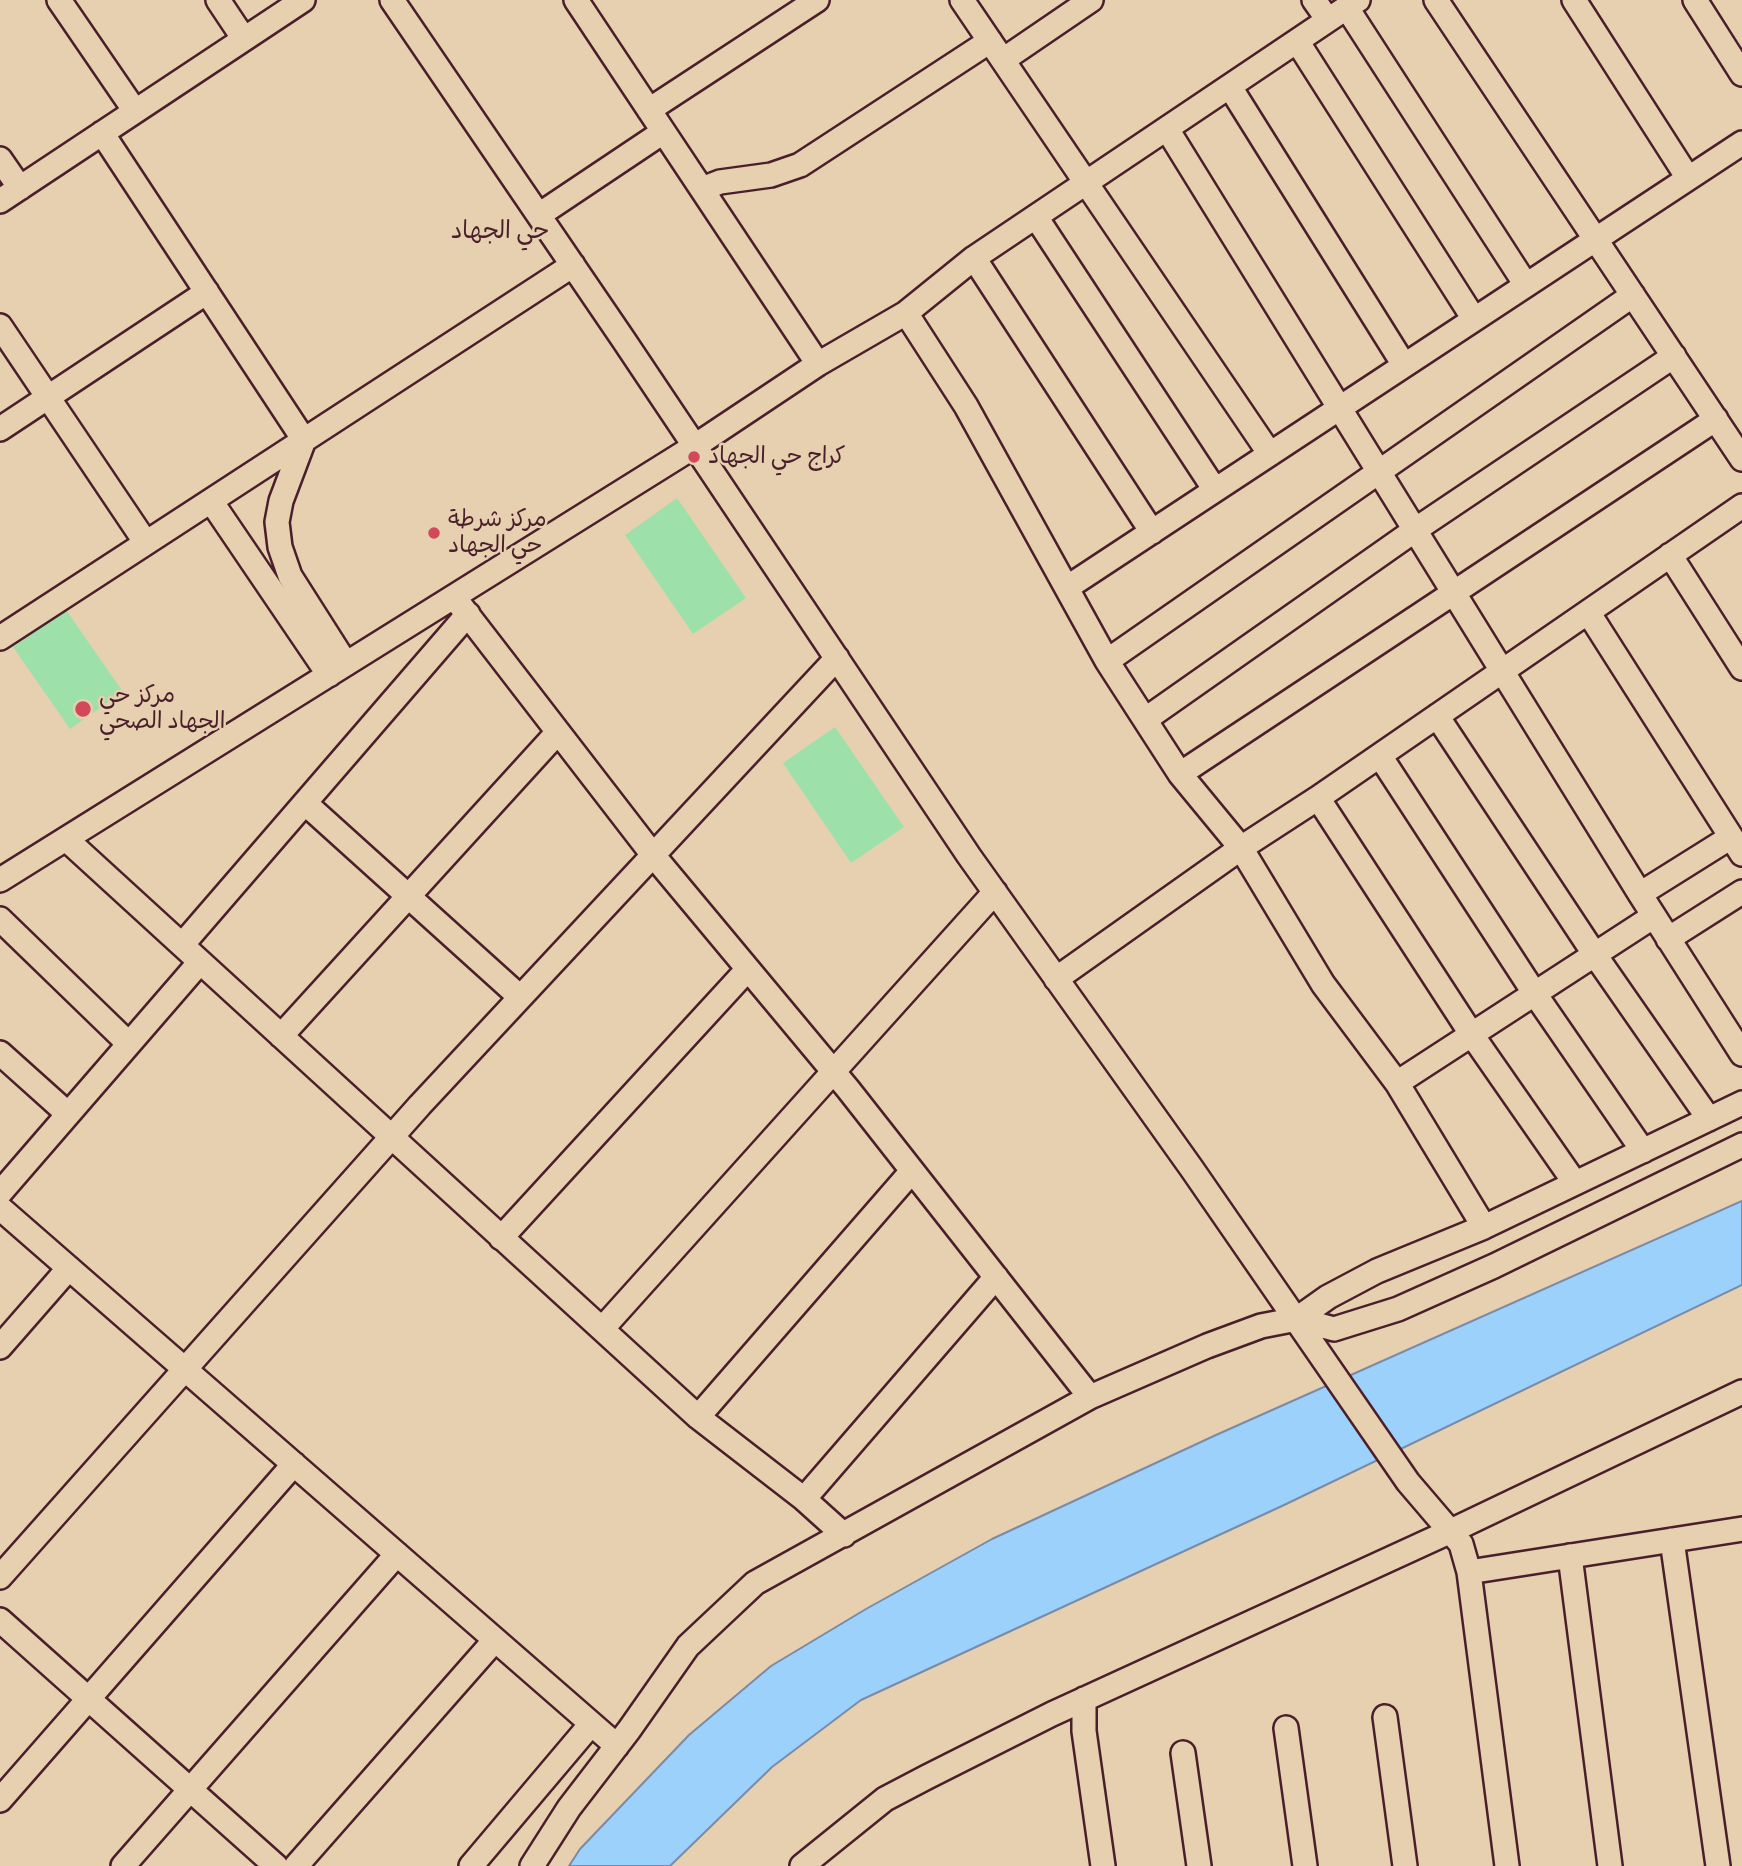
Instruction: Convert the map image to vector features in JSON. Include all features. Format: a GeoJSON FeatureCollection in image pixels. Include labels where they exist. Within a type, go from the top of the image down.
{"type":"FeatureCollection","features":[{"type":"Feature","properties":{"kind":"street"},"geometry":{"type":"LineString","coordinates":[[59,0],[135,111]]}},
{"type":"Feature","properties":{"kind":"street"},"geometry":{"type":"LineString","coordinates":[[218,0],[244,39]]}},
{"type":"Feature","properties":{"kind":"street"},"geometry":{"type":"LineString","coordinates":[[0,201],[303,0]]}},
{"type":"Feature","properties":{"kind":"street"},"geometry":{"type":"LineString","coordinates":[[392,0],[995,892],[1408,1482],[1461,1544],[1469,1572],[1507,1866]]}},
{"type":"Feature","properties":{"kind":"street"},"geometry":{"type":"LineString","coordinates":[[649,110],[817,0]]}},
{"type":"Feature","properties":{"kind":"street"},"geometry":{"type":"LineString","coordinates":[[962,0],[1270,454]]}},
{"type":"Feature","properties":{"kind":"street"},"geometry":{"type":"LineString","coordinates":[[702,190],[720,182],[771,175],[800,165],[997,50],[1091,0]]}},
{"type":"Feature","properties":{"kind":"street"},"geometry":{"type":"LineString","coordinates":[[1314,0],[1344,9],[1526,285]]}},
{"type":"Feature","properties":{"kind":"street"},"geometry":{"type":"LineString","coordinates":[[1436,0],[1742,459]]}},
{"type":"Feature","properties":{"kind":"street"},"geometry":{"type":"LineString","coordinates":[[1574,0],[1688,178]]}},
{"type":"Feature","properties":{"kind":"street"},"geometry":{"type":"LineString","coordinates":[[1695,0],[1742,74]]}},
{"type":"Feature","properties":{"kind":"street"},"geometry":{"type":"LineString","coordinates":[[579,1],[818,364]]}},
{"type":"Feature","properties":{"kind":"street"},"geometry":{"type":"LineString","coordinates":[[0,880],[337,670],[461,606],[818,364],[906,313],[974,258],[1344,9]]}},
{"type":"Feature","properties":{"kind":"street"},"geometry":{"type":"LineString","coordinates":[[1297,41],[1474,319]]}},
{"type":"Feature","properties":{"kind":"street"},"geometry":{"type":"LineString","coordinates":[[1230,87],[1404,365]]}},
{"type":"Feature","properties":{"kind":"street"},"geometry":{"type":"LineString","coordinates":[[1167,129],[1640,894],[1742,1054]]}},
{"type":"Feature","properties":{"kind":"street"},"geometry":{"type":"LineString","coordinates":[[539,215],[663,132]]}},
{"type":"Feature","properties":{"kind":"street"},"geometry":{"type":"LineString","coordinates":[[102,133],[304,440]]}},
{"type":"Feature","properties":{"kind":"street"},"geometry":{"type":"LineString","coordinates":[[1068,587],[1742,143]]}},
{"type":"Feature","properties":{"kind":"street"},"geometry":{"type":"LineString","coordinates":[[0,159],[20,188]]}},
{"type":"Feature","properties":{"kind":"street"},"geometry":{"type":"LineString","coordinates":[[1036,217],[1214,490]]}},
{"type":"Feature","properties":{"kind":"street"},"geometry":{"type":"LineString","coordinates":[[974,258],[1152,532]]}},
{"type":"Feature","properties":{"kind":"street"},"geometry":{"type":"LineString","coordinates":[[0,638],[573,265]]}},
{"type":"Feature","properties":{"kind":"street"},"geometry":{"type":"LineString","coordinates":[[0,429],[207,292]]}},
{"type":"Feature","properties":{"kind":"street"},"geometry":{"type":"LineString","coordinates":[[1107,661],[1633,295]]}},
{"type":"Feature","properties":{"kind":"street"},"geometry":{"type":"LineString","coordinates":[[906,313],[965,406],[1107,661],[1180,774],[1241,848],[1324,984],[1397,1083],[1484,1227]]}},
{"type":"Feature","properties":{"kind":"street"},"geometry":{"type":"LineString","coordinates":[[0,326],[146,543]]}},
{"type":"Feature","properties":{"kind":"street"},"geometry":{"type":"LineString","coordinates":[[1146,719],[1415,530],[1674,356]]}},
{"type":"Feature","properties":{"kind":"street"},"geometry":{"type":"LineString","coordinates":[[1180,774],[1452,590],[1716,419]]}},
{"type":"Feature","properties":{"kind":"street"},"geometry":{"type":"LineString","coordinates":[[304,440],[281,501],[277,522],[280,547],[290,576],[337,670]]}},
{"type":"Feature","properties":{"kind":"street"},"geometry":{"type":"LineString","coordinates":[[211,500],[337,670]]}},
{"type":"Feature","properties":{"kind":"street"},"geometry":{"type":"LineString","coordinates":[[1056,979],[1241,848],[1380,756],[1742,506]]}},
{"type":"Feature","properties":{"kind":"street"},"geometry":{"type":"LineString","coordinates":[[1670,555],[1742,668]]}},
{"type":"Feature","properties":{"kind":"street"},"geometry":{"type":"LineString","coordinates":[[461,606],[653,855],[833,1071],[1090,1397]]}},
{"type":"Feature","properties":{"kind":"street"},"geometry":{"type":"LineString","coordinates":[[182,945],[305,803],[461,606]]}},
{"type":"Feature","properties":{"kind":"street"},"geometry":{"type":"LineString","coordinates":[[1588,612],[1736,846],[1640,894]]}},
{"type":"Feature","properties":{"kind":"street"},"geometry":{"type":"LineString","coordinates":[[0,1577],[391,1137],[836,658]]}},
{"type":"Feature","properties":{"kind":"street"},"geometry":{"type":"LineString","coordinates":[[1437,716],[1595,955],[1709,1119]]}},
{"type":"Feature","properties":{"kind":"street"},"geometry":{"type":"LineString","coordinates":[[281,1036],[558,732]]}},
{"type":"Feature","properties":{"kind":"street"},"geometry":{"type":"LineString","coordinates":[[1380,756],[1535,994],[1643,1151]]}},
{"type":"Feature","properties":{"kind":"street"},"geometry":{"type":"LineString","coordinates":[[1318,798],[1472,1035],[1575,1184]]}},
{"type":"Feature","properties":{"kind":"street"},"geometry":{"type":"LineString","coordinates":[[305,803],[520,997]]}},
{"type":"Feature","properties":{"kind":"street"},"geometry":{"type":"LineString","coordinates":[[66,839],[698,1416],[804,1499],[844,1535]]}},
{"type":"Feature","properties":{"kind":"street"},"geometry":{"type":"LineString","coordinates":[[1668,939],[1742,891]]}},
{"type":"Feature","properties":{"kind":"street"},"geometry":{"type":"LineString","coordinates":[[602,1329],[995,892]]}},
{"type":"Feature","properties":{"kind":"street"},"geometry":{"type":"LineString","coordinates":[[1397,1083],[1654,916]]}},
{"type":"Feature","properties":{"kind":"street"},"geometry":{"type":"LineString","coordinates":[[0,919],[129,1044]]}},
{"type":"Feature","properties":{"kind":"street"},"geometry":{"type":"LineString","coordinates":[[0,1193],[200,962]]}},
{"type":"Feature","properties":{"kind":"street"},"geometry":{"type":"LineString","coordinates":[[501,1238],[747,970]]}},
{"type":"Feature","properties":{"kind":"street"},"geometry":{"type":"LineString","coordinates":[[0,1054],[68,1115]]}},
{"type":"Feature","properties":{"kind":"street"},"geometry":{"type":"LineString","coordinates":[[1297,1320],[1328,1297],[1377,1271],[1484,1227],[1742,1103]]}},
{"type":"Feature","properties":{"kind":"street"},"geometry":{"type":"LineString","coordinates":[[532,1866],[569,1808],[688,1646],[755,1583],[810,1550],[844,1535],[1090,1397],[1207,1346],[1261,1326],[1297,1320],[1334,1329],[1398,1309],[1494,1266],[1742,1145]]}},
{"type":"Feature","properties":{"kind":"street"},"geometry":{"type":"LineString","coordinates":[[698,1416],[912,1171]]}},
{"type":"Feature","properties":{"kind":"street"},"geometry":{"type":"LineString","coordinates":[[0,1208],[617,1746]]}},
{"type":"Feature","properties":{"kind":"street"},"geometry":{"type":"LineString","coordinates":[[0,1348],[69,1268]]}},
{"type":"Feature","properties":{"kind":"street"},"geometry":{"type":"LineString","coordinates":[[804,1499],[996,1277]]}},
{"type":"Feature","properties":{"kind":"street"},"geometry":{"type":"LineString","coordinates":[[802,1866],[885,1799],[1084,1699],[1451,1531],[1742,1392]]}},
{"type":"Feature","properties":{"kind":"street"},"geometry":{"type":"LineString","coordinates":[[0,1800],[294,1464]]}},
{"type":"Feature","properties":{"kind":"street"},"geometry":{"type":"LineString","coordinates":[[1469,1572],[1742,1529]]}},
{"type":"Feature","properties":{"kind":"street"},"geometry":{"type":"LineString","coordinates":[[1672,1540],[1718,1866]]}},
{"type":"Feature","properties":{"kind":"street"},"geometry":{"type":"LineString","coordinates":[[123,1866],[397,1554]]}},
{"type":"Feature","properties":{"kind":"street"},"geometry":{"type":"LineString","coordinates":[[1570,1556],[1610,1866]]}},
{"type":"Feature","properties":{"kind":"street"},"geometry":{"type":"LineString","coordinates":[[0,1620],[276,1866]]}},
{"type":"Feature","properties":{"kind":"street"},"geometry":{"type":"LineString","coordinates":[[296,1866],[495,1640]]}},
{"type":"Feature","properties":{"kind":"street"},"geometry":{"type":"LineString","coordinates":[[1084,1699],[1084,1731],[1103,1866]]}},
{"type":"Feature","properties":{"kind":"street"},"geometry":{"type":"LineString","coordinates":[[1385,1717],[1405,1866]]}},
{"type":"Feature","properties":{"kind":"street"},"geometry":{"type":"LineString","coordinates":[[471,1866],[592,1724]]}},
{"type":"Feature","properties":{"kind":"street"},"geometry":{"type":"LineString","coordinates":[[1286,1728],[1305,1866]]}},
{"type":"Feature","properties":{"kind":"street"},"geometry":{"type":"LineString","coordinates":[[1183,1753],[1199,1866]]}},
{"type":"Feature","properties":{"kind":"green space"},"geometry":{"type":"Polygon","coordinates":[[[677,498],[746,598],[693,634],[625,535],[677,498]]]}},
{"type":"Feature","properties":{"kind":"green space"},"geometry":{"type":"Polygon","coordinates":[[[66,610],[123,692],[70,729],[13,647],[66,610]]]}},
{"type":"Feature","properties":{"kind":"green space"},"geometry":{"type":"Polygon","coordinates":[[[835,727],[904,827],[851,863],[783,763],[835,727]]]}},
{"type":"Feature","properties":{"kind":"water"},"geometry":{"type":"Polygon","coordinates":[[[1742,1201],[1742,1285],[1282,1506],[861,1700],[772,1767],[670,1866],[569,1866],[580,1849],[689,1735],[771,1666],[866,1609],[992,1539],[1216,1435],[1742,1201]]]}},
{"type":"Feature","properties":{"kind":"place","name":"كراج حي الجهاد"},"geometry":{"type":"Point","coordinates":[694,457]}},
{"type":"Feature","properties":{"kind":"place","name":"مركز شرطة حي الجهاد"},"geometry":{"type":"Point","coordinates":[434,533]}},
{"type":"Feature","properties":{"kind":"place","name":"مركز حي الجهاد الصحي"},"geometry":{"type":"Point","coordinates":[83,709]}},
{"type":"Feature","properties":{"kind":"district","name":"حي الجهاد"},"geometry":{"type":"Point","coordinates":[500,232]}}]}
